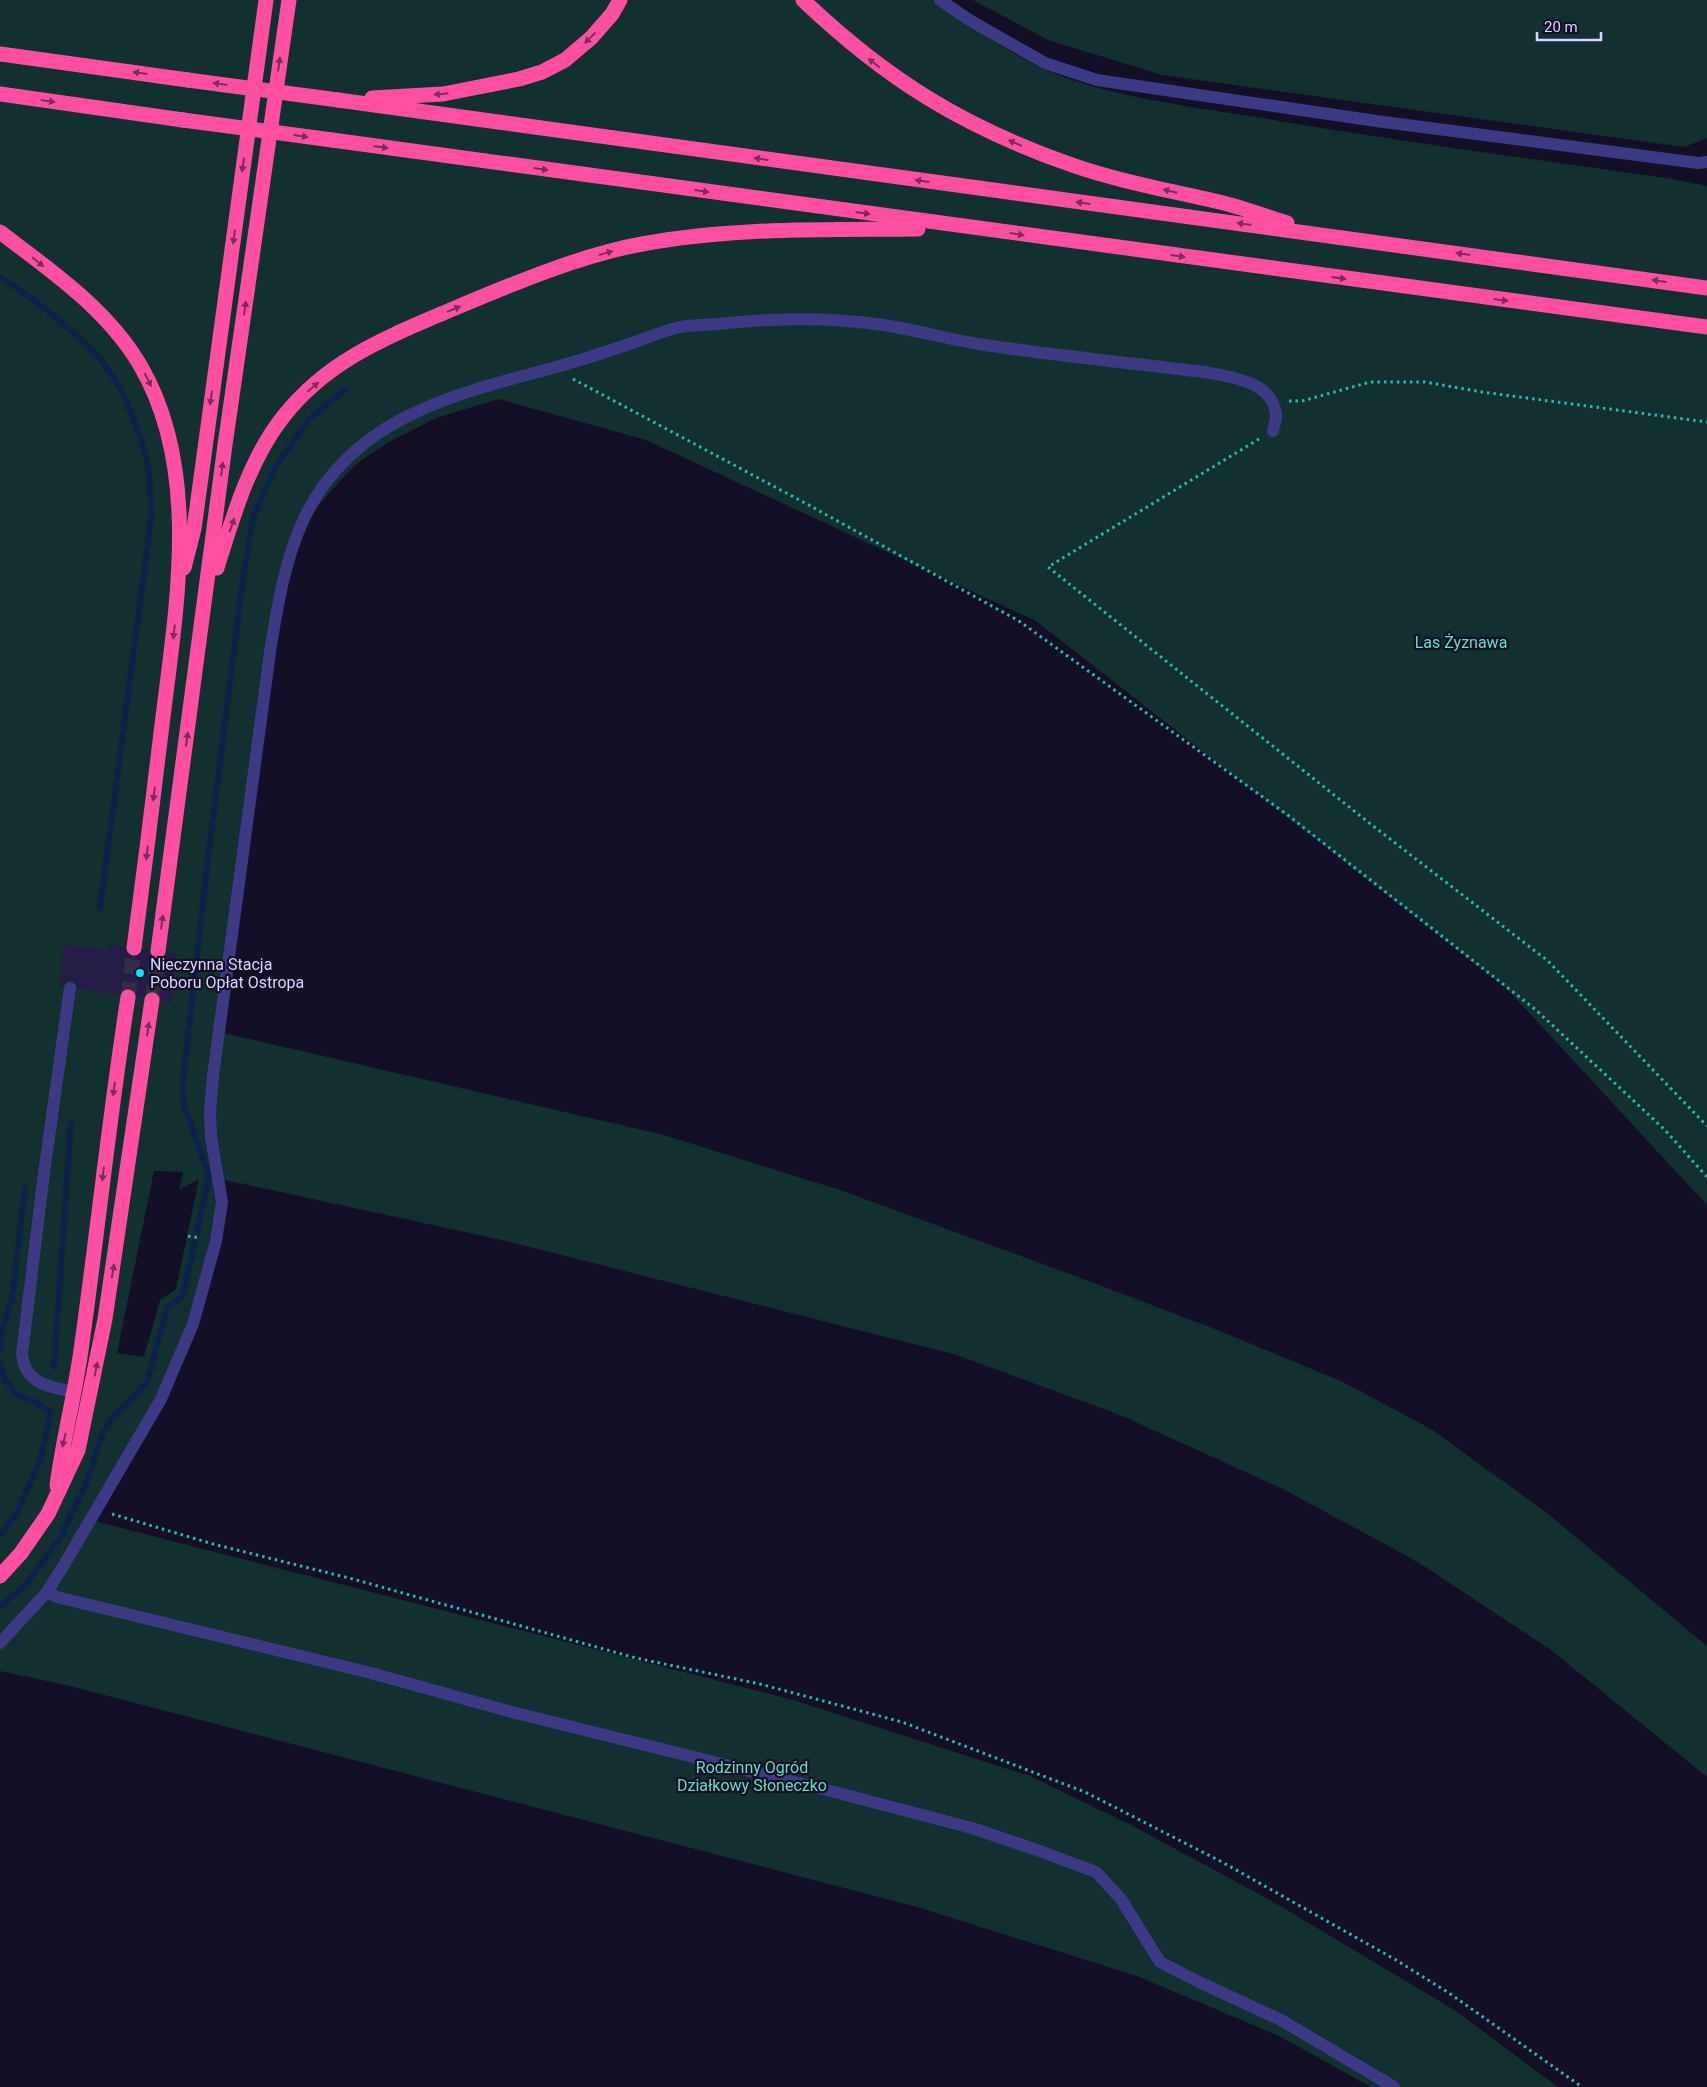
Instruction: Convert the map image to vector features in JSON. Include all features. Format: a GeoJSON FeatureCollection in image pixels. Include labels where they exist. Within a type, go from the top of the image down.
{"type":"FeatureCollection","features":[{"type":"Feature","properties":{"kind":"highway"},"geometry":{"type":"LineString","coordinates":[[179,584],[194,529],[266,0]]}},
{"type":"Feature","properties":{"kind":"highway"},"geometry":{"type":"LineString","coordinates":[[158,951],[206,604],[225,445],[289,0]]}},
{"type":"Feature","properties":{"kind":"highway"},"geometry":{"type":"LineString","coordinates":[[338,100],[443,94],[519,79],[542,72],[565,60],[591,38],[612,14],[620,0]]}},
{"type":"Feature","properties":{"kind":"highway"},"geometry":{"type":"LineString","coordinates":[[803,0],[837,33],[887,73],[946,111],[996,135],[1098,173],[1217,201],[1327,236]]}},
{"type":"Feature","properties":{"kind":"highway"},"geometry":{"type":"LineString","coordinates":[[0,54],[1707,288]]}},
{"type":"Feature","properties":{"kind":"highway"},"geometry":{"type":"LineString","coordinates":[[0,94],[969,228],[1707,327]]}},
{"type":"Feature","properties":{"kind":"highway"},"geometry":{"type":"LineString","coordinates":[[206,604],[254,462],[268,437],[283,416],[303,395],[348,358],[380,340],[548,271],[640,244],[687,236],[764,231],[969,228]]}},
{"type":"Feature","properties":{"kind":"highway"},"geometry":{"type":"LineString","coordinates":[[0,232],[76,292],[104,319],[130,350],[152,389],[163,414],[172,448],[178,493],[179,584],[134,948]]}},
{"type":"Feature","properties":{"kind":"highway"},"geometry":{"type":"LineString","coordinates":[[56,1500],[62,1452],[82,1345],[108,1135],[128,997]]}},
{"type":"Feature","properties":{"kind":"highway"},"geometry":{"type":"LineString","coordinates":[[0,1576],[35,1534],[56,1500],[78,1450],[97,1368],[124,1199],[152,1000]]}},
{"type":"Feature","properties":{"kind":"lane"},"geometry":{"type":"LineString","coordinates":[[940,0],[971,21],[1045,63],[1097,80],[1376,121],[1698,163],[1707,162]]}},
{"type":"Feature","properties":{"kind":"lane"},"geometry":{"type":"LineString","coordinates":[[0,1643],[46,1592],[96,1509],[161,1398],[192,1324],[216,1241],[222,1202],[211,1137],[212,1076],[271,645],[282,585],[298,533],[311,504],[320,489],[362,445],[412,413],[438,401],[553,368],[678,327],[751,320],[832,319],[885,325],[984,345],[1204,372],[1234,378],[1260,387],[1271,400],[1276,416],[1273,431]]}},
{"type":"Feature","properties":{"kind":"lane"},"geometry":{"type":"LineString","coordinates":[[70,988],[40,1202],[22,1354],[26,1371],[35,1380],[46,1386],[74,1392]]}},
{"type":"Feature","properties":{"kind":"lane"},"geometry":{"type":"LineString","coordinates":[[46,1592],[57,1598],[371,1673],[508,1711],[832,1791],[972,1828],[1046,1853],[1096,1872],[1121,1899],[1160,1962],[1281,2020],[1394,2087]]}},
{"type":"Feature","properties":{"kind":"path"},"geometry":{"type":"LineString","coordinates":[[553,368],[805,503],[1019,621],[1289,816],[1536,1010],[1665,1130],[1707,1177]]}},
{"type":"Feature","properties":{"kind":"path"},"geometry":{"type":"LineString","coordinates":[[1271,400],[1302,401],[1370,382],[1425,382],[1482,392],[1707,422]]}},
{"type":"Feature","properties":{"kind":"path"},"geometry":{"type":"LineString","coordinates":[[1273,431],[1048,567],[1368,822],[1548,961],[1707,1126]]}},
{"type":"Feature","properties":{"kind":"path"},"geometry":{"type":"LineString","coordinates":[[188,1236],[200,1238]]}},
{"type":"Feature","properties":{"kind":"path"},"geometry":{"type":"LineString","coordinates":[[96,1509],[213,1544],[349,1578],[636,1658],[760,1684],[902,1722],[1085,1792],[1222,1862],[1396,1960],[1450,1993],[1582,2087]]}},
{"type":"Feature","properties":{"kind":"green space"},"geometry":{"type":"Polygon","coordinates":[[[0,0],[934,0],[1008,49],[1038,66],[1077,82],[1102,89],[1179,105],[1465,150],[1673,179],[1707,186],[1707,1205],[1507,989],[1036,621],[646,440],[498,399],[436,418],[387,443],[359,462],[341,480],[318,506],[306,527],[282,585],[219,1032],[664,1135],[840,1190],[1220,1331],[1343,1382],[1431,1429],[1547,1513],[1707,1646],[1707,1777],[1551,1650],[1418,1562],[1283,1489],[1120,1415],[957,1355],[506,1241],[220,1179],[216,1241],[161,1399],[91,1518],[102,1523],[793,1700],[1030,1776],[1131,1825],[1270,1900],[1456,2011],[1558,2087],[1371,2087],[1279,2036],[1137,1976],[917,1907],[66,1685],[0,1671],[0,0]],[[154,1171],[117,1353],[144,1357],[160,1300],[176,1289],[199,1179],[179,1190],[183,1172],[154,1171]]]}},
{"type":"Feature","properties":{"kind":"green space"},"geometry":{"type":"Polygon","coordinates":[[[973,0],[1707,0],[1707,138],[1684,147],[1162,75],[1048,40],[973,0]]]}},
{"type":"Feature","properties":{"kind":"building","name":"Nieczynna Stacja Poboru Opłat Ostropa"},"geometry":{"type":"Polygon","coordinates":[[[64,945],[109,951],[110,945],[125,947],[128,955],[133,957],[141,954],[143,949],[149,950],[152,958],[157,960],[165,957],[167,953],[177,954],[170,1002],[161,1001],[158,993],[153,991],[145,994],[143,998],[137,998],[134,990],[130,988],[124,989],[119,995],[78,989],[72,980],[67,981],[62,987],[59,986],[64,945]]]}},
{"type":"Feature","properties":{"kind":"waterway"},"geometry":{"type":"LineString","coordinates":[[0,277],[56,318],[84,342],[105,365],[133,416],[147,460],[151,519],[100,908]]}},
{"type":"Feature","properties":{"kind":"waterway"},"geometry":{"type":"LineString","coordinates":[[0,1606],[24,1587],[60,1538],[87,1482],[103,1433],[112,1418],[147,1382],[167,1308],[183,1296],[209,1176],[184,1105],[182,1088],[242,585],[253,518],[275,468],[308,420],[345,390]]}},
{"type":"Feature","properties":{"kind":"waterway"},"geometry":{"type":"LineString","coordinates":[[54,1366],[71,1121]]}},
{"type":"Feature","properties":{"kind":"waterway"},"geometry":{"type":"LineString","coordinates":[[0,1351],[1,1333],[12,1299],[25,1188]]}},
{"type":"Feature","properties":{"kind":"waterway"},"geometry":{"type":"LineString","coordinates":[[0,1364],[4,1377],[15,1393],[37,1403],[51,1413],[40,1461],[16,1515],[0,1535]]}},
{"type":"Feature","properties":{"kind":"tunnel"},"geometry":{"type":"LineString","coordinates":[[128,997],[134,948]]}},
{"type":"Feature","properties":{"kind":"tunnel"},"geometry":{"type":"LineString","coordinates":[[152,1000],[158,951]]}},
{"type":"Feature","properties":{"kind":"place","name":"Nieczynna Stacja Poboru Opłat Ostropa"},"geometry":{"type":"Point","coordinates":[140,973]}},
{"type":"Feature","properties":{"kind":"park label","name":"Las Żyznawa"},"geometry":{"type":"Point","coordinates":[1461,642]}},
{"type":"Feature","properties":{"kind":"park label","name":"Rodzinny Ogród Działkowy Słoneczko"},"geometry":{"type":"Point","coordinates":[752,1776]}}]}
